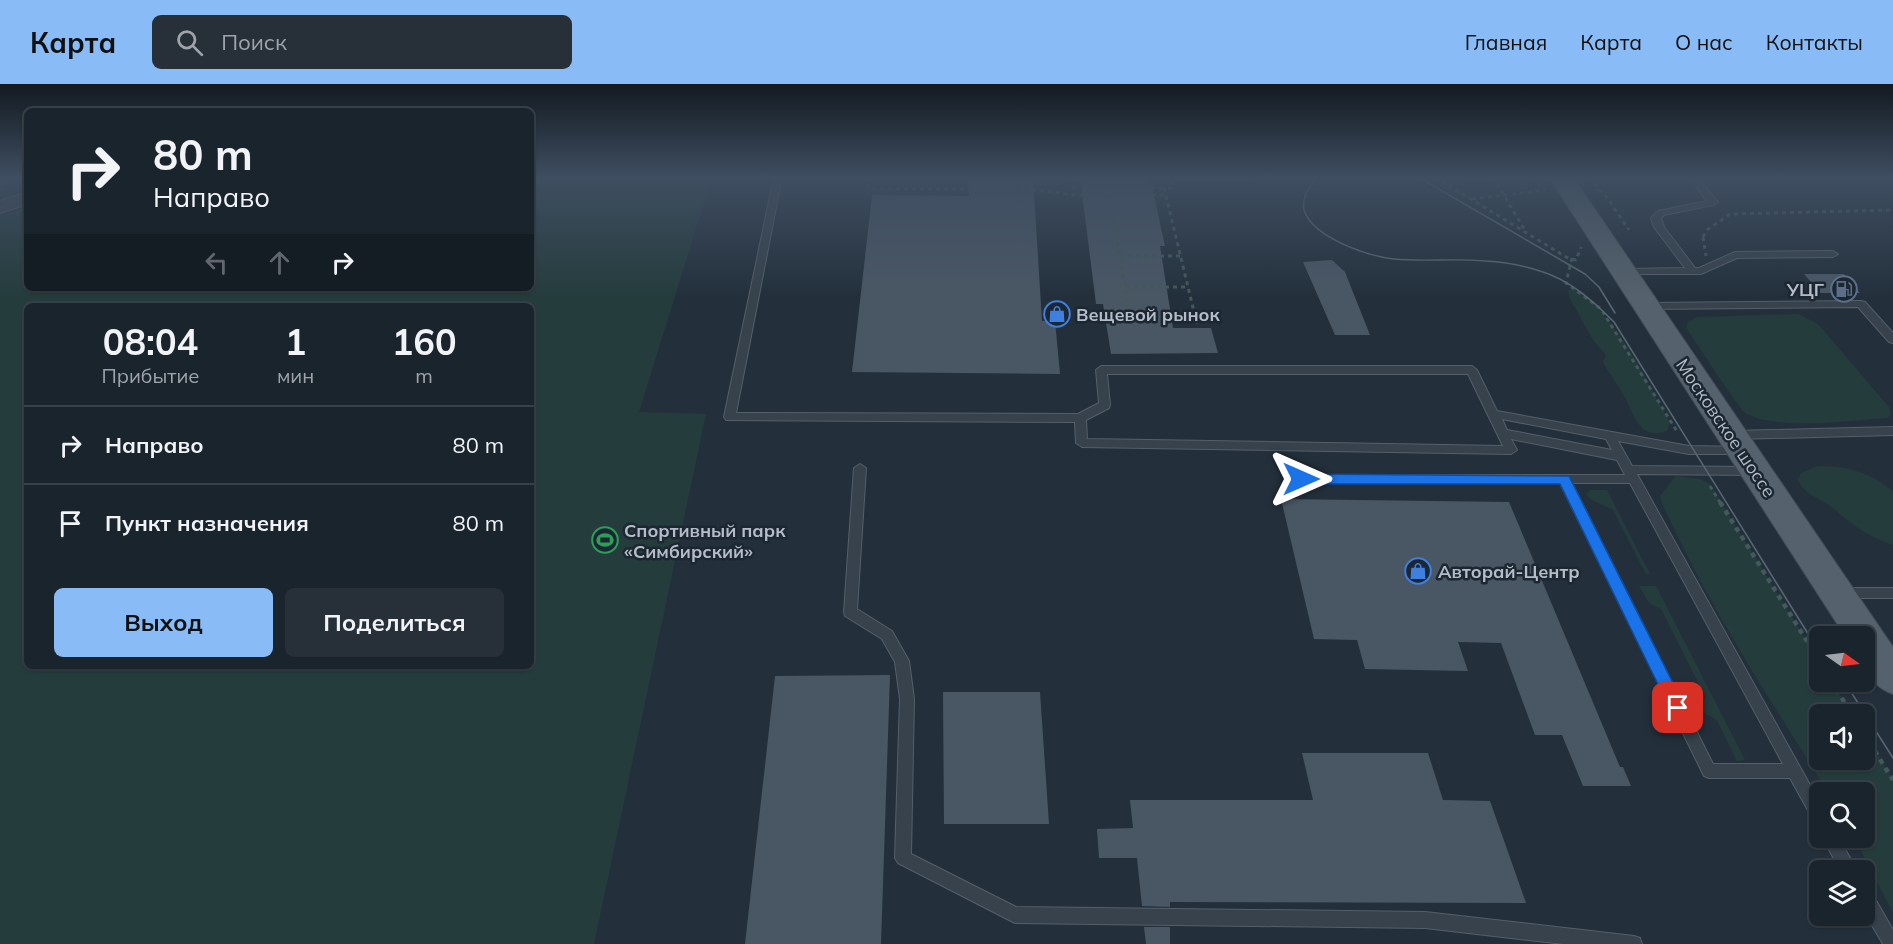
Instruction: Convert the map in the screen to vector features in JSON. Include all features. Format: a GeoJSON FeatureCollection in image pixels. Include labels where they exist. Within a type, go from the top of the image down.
{"type":"FeatureCollection","features":[{"type":"Feature","properties":{"kind":"main road","name":"Московское шоссе"},"geometry":{"type":"LineString","coordinates":[[1580,217],[1623,272],[1893,678]]}},
{"type":"Feature","properties":{"kind":"lane"},"geometry":{"type":"LineString","coordinates":[[770,217],[730,417],[1080,418],[1105,405],[1101,370],[1472,370],[1511,450],[1082,443],[1080,418]]}},
{"type":"Feature","properties":{"kind":"lane"},"geometry":{"type":"LineString","coordinates":[[1657,217],[1659,227],[1692,272]]}},
{"type":"Feature","properties":{"kind":"lane"},"geometry":{"type":"LineString","coordinates":[[1623,272],[1701,272],[1735,255],[1833,254]]}},
{"type":"Feature","properties":{"kind":"lane"},"geometry":{"type":"LineString","coordinates":[[1644,306],[1862,304],[1893,340]]}},
{"type":"Feature","properties":{"kind":"lane"},"geometry":{"type":"LineString","coordinates":[[1494,414],[1689,450],[1741,452]]}},
{"type":"Feature","properties":{"kind":"lane"},"geometry":{"type":"LineString","coordinates":[[1301,479],[1564,479],[1630,474],[1741,452],[1893,431]]}},
{"type":"Feature","properties":{"kind":"lane"},"geometry":{"type":"LineString","coordinates":[[1503,433],[1620,456]]}},
{"type":"Feature","properties":{"kind":"lane"},"geometry":{"type":"LineString","coordinates":[[1610,436],[1809,800]]}},
{"type":"Feature","properties":{"kind":"lane"},"geometry":{"type":"LineString","coordinates":[[860,468],[850,612],[886,634],[902,661],[907,699],[903,858],[1015,915],[1425,920],[1634,944]]}},
{"type":"Feature","properties":{"kind":"lane"},"geometry":{"type":"LineString","coordinates":[[1564,479],[1708,771],[1792,771]]}},
{"type":"Feature","properties":{"kind":"lane"},"geometry":{"type":"LineString","coordinates":[[1838,593],[1893,593]]}},
{"type":"Feature","properties":{"kind":"lane"},"geometry":{"type":"LineString","coordinates":[[1875,915],[1892,944]]}},
{"type":"Feature","properties":{"kind":"path"},"geometry":{"type":"LineString","coordinates":[[1114,217],[1131,325]]}},
{"type":"Feature","properties":{"kind":"path"},"geometry":{"type":"LineString","coordinates":[[1171,217],[1197,324]]}},
{"type":"Feature","properties":{"kind":"path"},"geometry":{"type":"LineString","coordinates":[[1502,217],[1566,257],[1576,260],[1581,246]]}},
{"type":"Feature","properties":{"kind":"path"},"geometry":{"type":"LineString","coordinates":[[1517,217],[1526,232]]}},
{"type":"Feature","properties":{"kind":"path"},"geometry":{"type":"LineString","coordinates":[[1620,217],[1629,230]]}},
{"type":"Feature","properties":{"kind":"path"},"geometry":{"type":"LineString","coordinates":[[1703,237],[1707,230],[1725,217]]}},
{"type":"Feature","properties":{"kind":"path"},"geometry":{"type":"LineString","coordinates":[[1120,256],[1181,256]]}},
{"type":"Feature","properties":{"kind":"path"},"geometry":{"type":"LineString","coordinates":[[1125,287],[1188,287]]}},
{"type":"Feature","properties":{"kind":"path"},"geometry":{"type":"LineString","coordinates":[[1875,751],[1893,780]]}},
{"type":"Feature","properties":{"kind":"green space","name":"Спортивный парк «Симбирский»"},"geometry":{"type":"Polygon","coordinates":[[[0,217],[24,217],[24,291],[534,291],[534,217],[700,217],[639,412],[706,414],[594,944],[0,944],[0,217]]]}},
{"type":"Feature","properties":{"kind":"green space"},"geometry":{"type":"Polygon","coordinates":[[[1575,289],[1604,314],[1628,349],[1670,422],[1667,431],[1649,432],[1643,429],[1634,417],[1603,362],[1606,355],[1593,340],[1569,297],[1568,290],[1575,289]]]}},
{"type":"Feature","properties":{"kind":"green space"},"geometry":{"type":"Polygon","coordinates":[[[1798,314],[1818,324],[1889,407],[1891,414],[1888,418],[1796,423],[1761,419],[1747,414],[1686,328],[1688,322],[1697,317],[1798,314]]]}},
{"type":"Feature","properties":{"kind":"green space"},"geometry":{"type":"Polygon","coordinates":[[[1818,466],[1858,471],[1876,479],[1893,491],[1893,545],[1861,530],[1804,489],[1798,479],[1801,473],[1818,466]]]}},
{"type":"Feature","properties":{"kind":"green space"},"geometry":{"type":"Polygon","coordinates":[[[1676,476],[1700,479],[1710,484],[1809,645],[1809,692],[1839,692],[1846,704],[1809,704],[1809,761],[1719,614],[1680,541],[1660,496],[1676,476]]]}},
{"type":"Feature","properties":{"kind":"green space"},"geometry":{"type":"Polygon","coordinates":[[[1590,490],[1607,490],[1650,574],[1646,574],[1613,510],[1590,499],[1586,494],[1590,490]]]}},
{"type":"Feature","properties":{"kind":"green space"},"geometry":{"type":"Polygon","coordinates":[[[1639,586],[1656,586],[1745,760],[1737,761],[1717,720],[1696,709],[1696,705],[1706,698],[1661,609],[1649,603],[1639,586]]]}},
{"type":"Feature","properties":{"kind":"green space"},"geometry":{"type":"Polygon","coordinates":[[[1875,749],[1893,779],[1893,913],[1875,878],[1875,860],[1866,860],[1860,848],[1875,848],[1875,782],[1822,782],[1814,770],[1875,770],[1875,749]]]}},
{"type":"Feature","properties":{"kind":"building"},"geometry":{"type":"Polygon","coordinates":[[[869,217],[1036,217],[1042,321],[1055,321],[1060,374],[852,372],[869,217]]]}},
{"type":"Feature","properties":{"kind":"building"},"geometry":{"type":"Polygon","coordinates":[[[1085,217],[1159,217],[1165,246],[1160,246],[1173,328],[1211,328],[1218,353],[1111,354],[1103,304],[1096,304],[1085,217]]]}},
{"type":"Feature","properties":{"kind":"building"},"geometry":{"type":"Polygon","coordinates":[[[1332,260],[1345,272],[1370,335],[1335,335],[1303,262],[1332,260]]]}},
{"type":"Feature","properties":{"kind":"building"},"geometry":{"type":"Polygon","coordinates":[[[1804,274],[1844,274],[1860,293],[1820,293],[1804,274]]]}},
{"type":"Feature","properties":{"kind":"building","name":"Авторай-Центр"},"geometry":{"type":"Polygon","coordinates":[[[1281,499],[1509,502],[1620,767],[1623,767],[1631,786],[1583,786],[1562,735],[1535,735],[1501,643],[1458,642],[1468,671],[1365,669],[1357,640],[1314,639],[1281,499]]]}},
{"type":"Feature","properties":{"kind":"building"},"geometry":{"type":"Polygon","coordinates":[[[890,675],[881,944],[745,944],[775,676],[890,675]]]}},
{"type":"Feature","properties":{"kind":"building"},"geometry":{"type":"Polygon","coordinates":[[[943,692],[1040,692],[1049,824],[944,824],[943,692]]]}},
{"type":"Feature","properties":{"kind":"building"},"geometry":{"type":"Polygon","coordinates":[[[1302,753],[1428,753],[1443,800],[1490,801],[1526,903],[1170,902],[1170,907],[1142,906],[1137,858],[1099,858],[1097,829],[1133,828],[1130,800],[1313,800],[1302,753]]]}},
{"type":"Feature","properties":{"kind":"building"},"geometry":{"type":"Polygon","coordinates":[[[1144,927],[1170,927],[1170,944],[1146,944],[1144,927]]]}},
{"type":"Feature","properties":{"kind":"tram line"},"geometry":{"type":"LineString","coordinates":[[1308,217],[1318,229],[1356,250],[1394,259],[1474,260],[1526,267],[1551,275],[1571,285],[1589,299],[1614,322],[1809,635]]}},
{"type":"Feature","properties":{"kind":"tram line"},"geometry":{"type":"LineString","coordinates":[[1487,217],[1585,274],[1599,287],[1615,313]]}},
{"type":"Feature","properties":{"kind":"tram line"},"geometry":{"type":"LineString","coordinates":[[1851,692],[1893,758]]}},
{"type":"Feature","properties":{"kind":"place","name":"УЦГ"},"geometry":{"type":"Point","coordinates":[1844,289]}},
{"type":"Feature","properties":{"kind":"place","name":"Вещевой рынок"},"geometry":{"type":"Point","coordinates":[1057,314]}},
{"type":"Feature","properties":{"kind":"place","name":"Спортивный парк «Симбирский»"},"geometry":{"type":"Point","coordinates":[605,540]}},
{"type":"Feature","properties":{"kind":"place","name":"Авторай-Центр"},"geometry":{"type":"Point","coordinates":[1418,571]}},
{"type":"Feature","properties":{"kind":"route"},"geometry":{"type":"LineString","coordinates":[[1301,479],[1564,479],[1678,708]]}}]}
